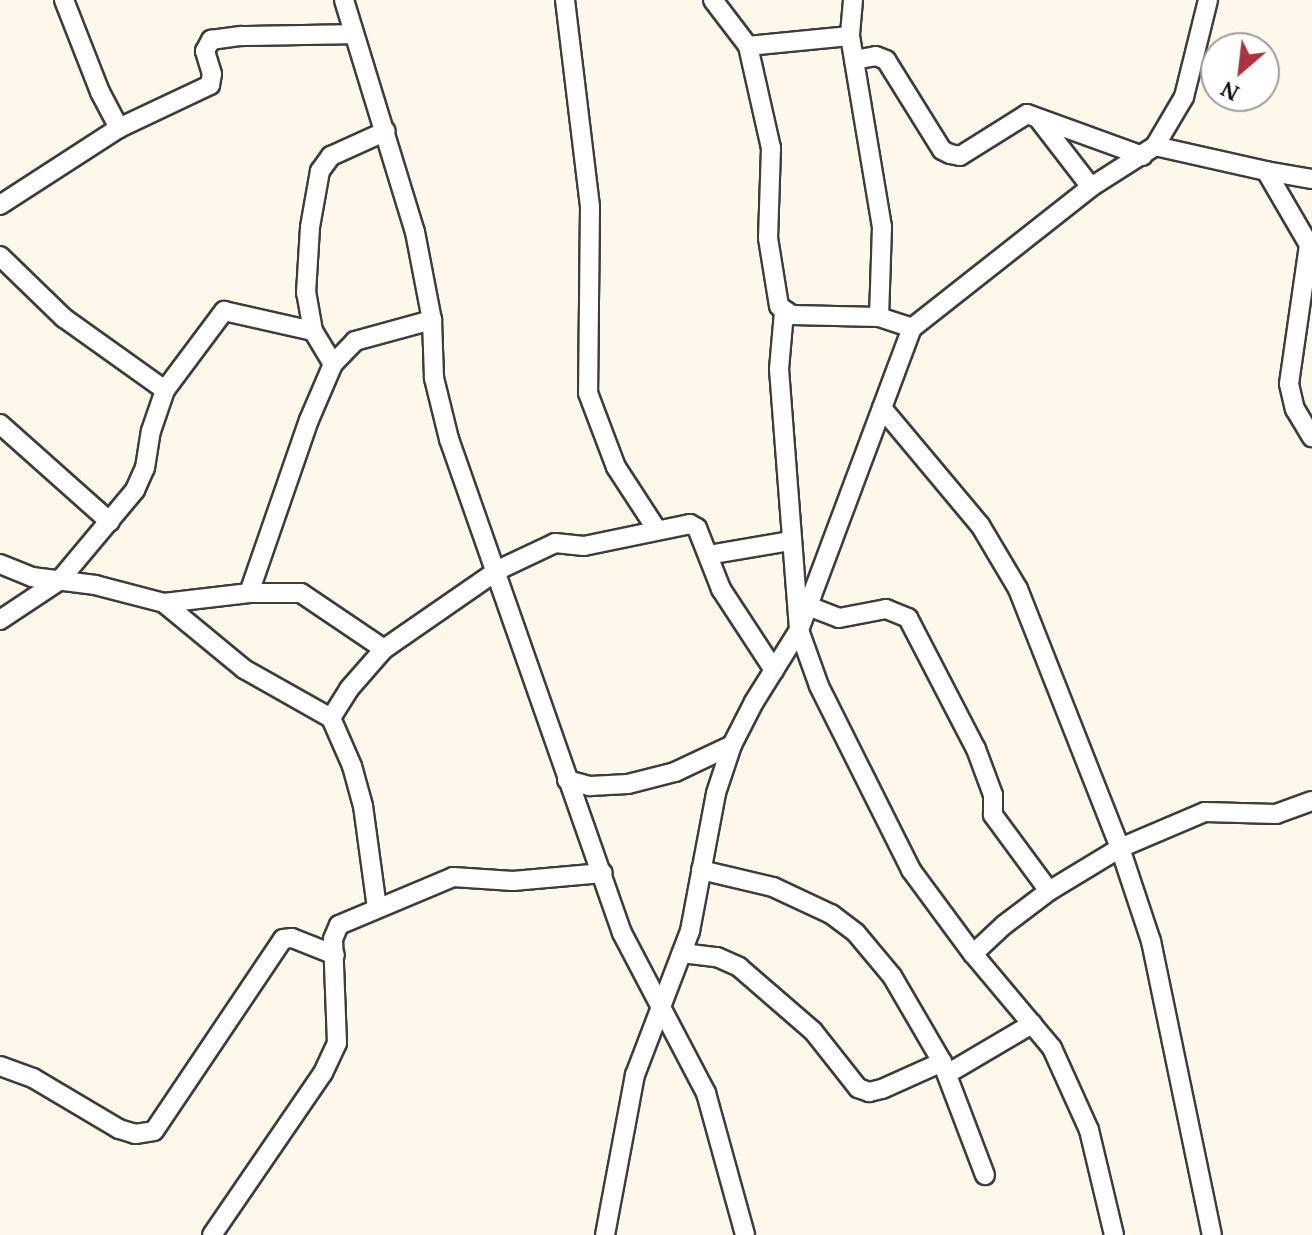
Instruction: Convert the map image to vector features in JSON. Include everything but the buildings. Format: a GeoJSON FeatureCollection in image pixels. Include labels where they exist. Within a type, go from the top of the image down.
{"type":"FeatureCollection","features":[{"type":"Feature","properties":{"kind":"street"},"geometry":{"type":"LineString","coordinates":[[64,0],[100,92],[119,128]]}},
{"type":"Feature","properties":{"kind":"street"},"geometry":{"type":"LineString","coordinates":[[344,0],[415,232],[432,320],[434,378],[449,439],[498,570],[536,696],[603,873],[622,933],[706,1093],[745,1235]]}},
{"type":"Feature","properties":{"kind":"street"},"geometry":{"type":"LineString","coordinates":[[565,0],[590,207],[588,393],[616,467],[657,530]]}},
{"type":"Feature","properties":{"kind":"street"},"geometry":{"type":"LineString","coordinates":[[713,0],[748,46],[771,148],[768,238],[779,306],[792,315],[879,317],[912,328]]}},
{"type":"Feature","properties":{"kind":"street"},"geometry":{"type":"LineString","coordinates":[[853,0],[850,36],[882,227],[879,317]]}},
{"type":"Feature","properties":{"kind":"street"},"geometry":{"type":"LineString","coordinates":[[605,1235],[635,1075],[682,953],[716,793],[732,745],[799,630],[912,328],[1091,187],[1149,151],[1184,97],[1208,0]]}},
{"type":"Feature","properties":{"kind":"street"},"geometry":{"type":"LineString","coordinates":[[0,205],[119,128],[210,85],[212,74],[205,51],[211,40],[241,36],[352,34]]}},
{"type":"Feature","properties":{"kind":"street"},"geometry":{"type":"LineString","coordinates":[[748,46],[850,36]]}},
{"type":"Feature","properties":{"kind":"street"},"geometry":{"type":"LineString","coordinates":[[854,60],[876,56],[886,60],[942,150],[950,154],[960,156],[978,146],[1020,115],[1149,151],[1312,179]]}},
{"type":"Feature","properties":{"kind":"street"},"geometry":{"type":"LineString","coordinates":[[1040,121],[1091,187]]}},
{"type":"Feature","properties":{"kind":"street"},"geometry":{"type":"LineString","coordinates":[[333,364],[313,331],[306,293],[310,227],[320,171],[331,156],[386,131]]}},
{"type":"Feature","properties":{"kind":"street"},"geometry":{"type":"LineString","coordinates":[[1266,171],[1309,245],[1289,384],[1295,409],[1312,437]]}},
{"type":"Feature","properties":{"kind":"street"},"geometry":{"type":"LineString","coordinates":[[0,256],[64,318],[112,356],[165,390]]}},
{"type":"Feature","properties":{"kind":"street"},"geometry":{"type":"LineString","coordinates":[[0,620],[59,581],[110,522],[141,480],[151,431],[165,390],[224,311],[313,331]]}},
{"type":"Feature","properties":{"kind":"street"},"geometry":{"type":"LineString","coordinates":[[784,312],[779,369],[799,630],[819,686],[911,870],[973,954],[1052,1048],[1089,1130],[1114,1235]]}},
{"type":"Feature","properties":{"kind":"street"},"geometry":{"type":"LineString","coordinates":[[249,593],[293,465],[333,364],[355,341],[432,320]]}},
{"type":"Feature","properties":{"kind":"street"},"geometry":{"type":"LineString","coordinates":[[882,408],[980,525],[1018,589],[1120,848],[1151,941],[1212,1235]]}},
{"type":"Feature","properties":{"kind":"street"},"geometry":{"type":"LineString","coordinates":[[0,424],[110,522]]}},
{"type":"Feature","properties":{"kind":"street"},"geometry":{"type":"LineString","coordinates":[[331,718],[349,689],[384,649],[498,570],[555,543],[584,546],[657,530],[694,526],[721,589],[774,670]]}},
{"type":"Feature","properties":{"kind":"street"},"geometry":{"type":"LineString","coordinates":[[708,555],[791,541]]}},
{"type":"Feature","properties":{"kind":"street"},"geometry":{"type":"LineString","coordinates":[[0,564],[32,577],[95,585],[164,603],[249,593],[301,593],[384,649]]}},
{"type":"Feature","properties":{"kind":"street"},"geometry":{"type":"LineString","coordinates":[[164,603],[244,669],[331,718],[352,766],[363,806],[377,908]]}},
{"type":"Feature","properties":{"kind":"street"},"geometry":{"type":"LineString","coordinates":[[808,606],[839,618],[886,609],[908,618],[976,749],[993,795],[993,815],[1049,891]]}},
{"type":"Feature","properties":{"kind":"street"},"geometry":{"type":"LineString","coordinates":[[567,780],[590,786],[628,784],[675,772],[732,745]]}},
{"type":"Feature","properties":{"kind":"street"},"geometry":{"type":"LineString","coordinates":[[973,954],[1004,925],[1049,891],[1120,848],[1205,812],[1276,814],[1312,801]]}},
{"type":"Feature","properties":{"kind":"street"},"geometry":{"type":"LineString","coordinates":[[701,870],[773,887],[831,914],[856,933],[892,976],[945,1068],[985,1175]]}},
{"type":"Feature","properties":{"kind":"street"},"geometry":{"type":"LineString","coordinates":[[212,1235],[323,1073],[337,1043],[335,930],[377,908],[453,877],[513,881],[603,873]]}},
{"type":"Feature","properties":{"kind":"street"},"geometry":{"type":"LineString","coordinates":[[0,1066],[33,1078],[119,1129],[135,1134],[154,1131],[283,939],[292,938],[335,955]]}},
{"type":"Feature","properties":{"kind":"street"},"geometry":{"type":"LineString","coordinates":[[682,953],[717,957],[739,967],[813,1031],[858,1088],[869,1092],[945,1068],[1032,1024]]}}]}
